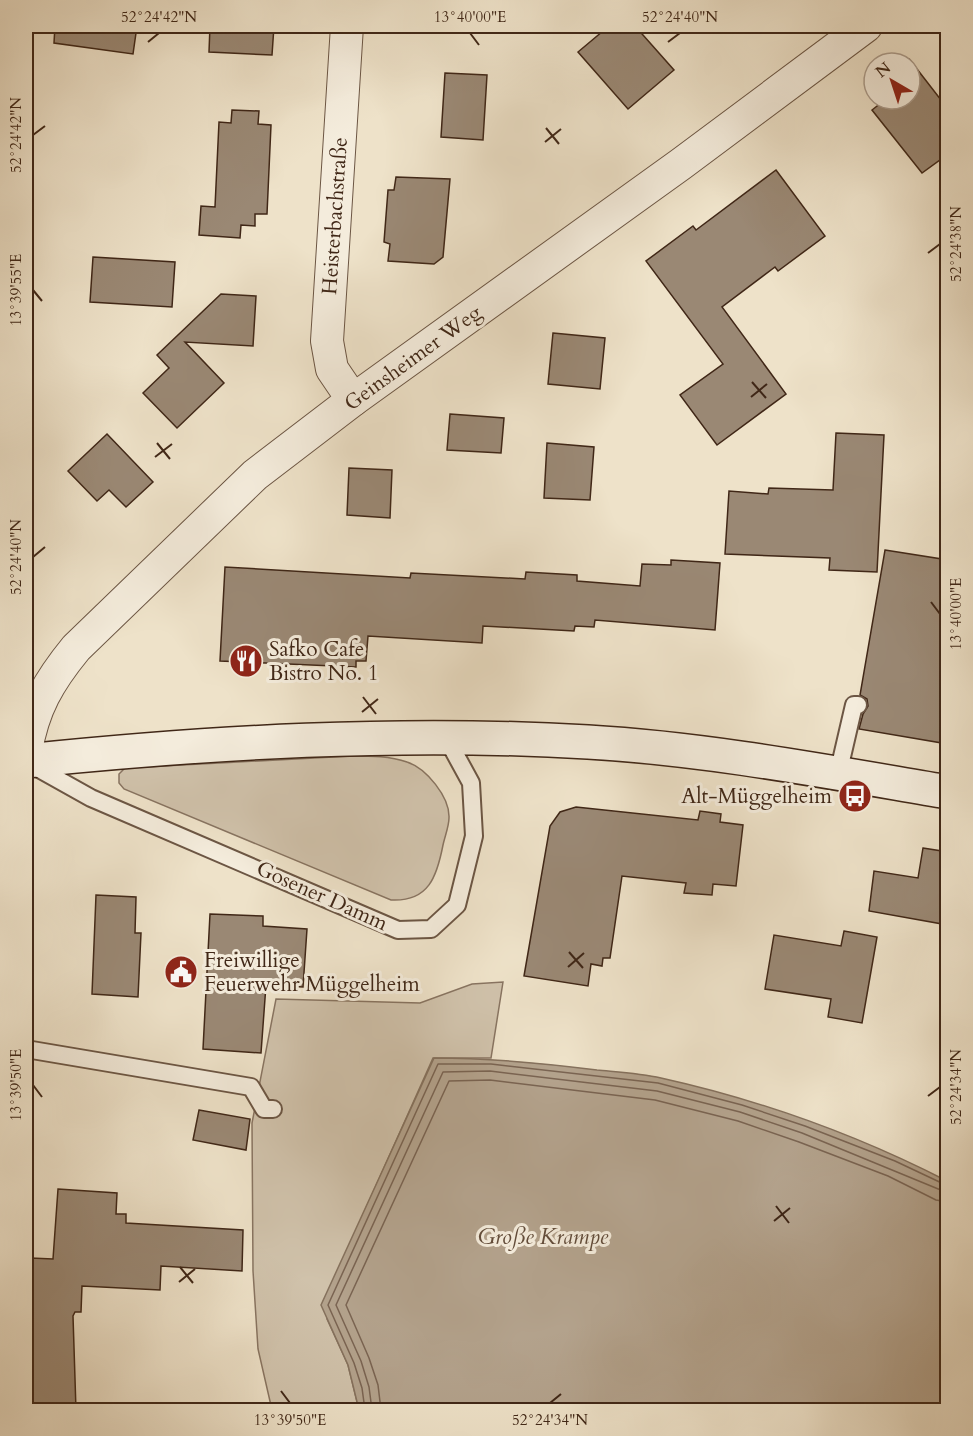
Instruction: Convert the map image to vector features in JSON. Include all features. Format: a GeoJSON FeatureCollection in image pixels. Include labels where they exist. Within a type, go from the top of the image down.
{"type":"FeatureCollection","features":[{"type":"Feature","properties":{"kind":"main road","name":"Gosener Damm"},"geometry":{"type":"LineString","coordinates":[[26,761],[147,749],[447,739],[588,742],[693,753],[948,792]]}},
{"type":"Feature","properties":{"kind":"street","name":"Heisterbachstraße"},"geometry":{"type":"LineString","coordinates":[[347,26],[327,341],[332,369],[353,400]]}},
{"type":"Feature","properties":{"kind":"street","name":"Geinsheimer Weg"},"geometry":{"type":"LineString","coordinates":[[26,751],[31,720],[38,705],[54,675],[76,648],[255,475],[353,400],[681,164],[866,26]]}},
{"type":"Feature","properties":{"kind":"lane"},"geometry":{"type":"LineString","coordinates":[[838,774],[854,705],[858,705]]}},
{"type":"Feature","properties":{"kind":"lane","name":"Gosener Damm"},"geometry":{"type":"LineString","coordinates":[[26,761],[91,798],[398,930],[431,929],[457,905],[474,836],[471,783],[447,739]]}},
{"type":"Feature","properties":{"kind":"lane"},"geometry":{"type":"LineString","coordinates":[[26,1049],[251,1087],[267,1113]]}},
{"type":"Feature","properties":{"kind":"shaded area"},"geometry":{"type":"Polygon","coordinates":[[[352,756],[387,757],[414,765],[436,784],[446,801],[449,821],[438,867],[429,885],[414,897],[391,900],[124,789],[119,783],[119,774],[125,768],[352,756]]]}},
{"type":"Feature","properties":{"kind":"shaded area"},"geometry":{"type":"Polygon","coordinates":[[[503,982],[491,1058],[433,1058],[362,1217],[327,1319],[348,1365],[359,1410],[272,1410],[258,1349],[253,1271],[252,1123],[276,999],[420,1003],[472,984],[503,982]]]}},
{"type":"Feature","properties":{"kind":"water","name":"Große Krampe"},"geometry":{"type":"Polygon","coordinates":[[[434,1058],[516,1061],[653,1076],[735,1097],[807,1120],[913,1164],[947,1181],[947,1410],[359,1410],[348,1365],[321,1305],[434,1058]]]}},
{"type":"Feature","properties":{"kind":"building"},"geometry":{"type":"Polygon","coordinates":[[[55,26],[137,26],[133,54],[54,43],[55,26]]]}},
{"type":"Feature","properties":{"kind":"building"},"geometry":{"type":"Polygon","coordinates":[[[210,26],[274,26],[272,55],[209,52],[210,26]]]}},
{"type":"Feature","properties":{"kind":"building"},"geometry":{"type":"Polygon","coordinates":[[[609,26],[635,26],[674,70],[628,109],[578,52],[609,26]]]}},
{"type":"Feature","properties":{"kind":"building"},"geometry":{"type":"Polygon","coordinates":[[[445,73],[487,75],[483,140],[441,137],[445,73]]]}},
{"type":"Feature","properties":{"kind":"building"},"geometry":{"type":"Polygon","coordinates":[[[922,75],[948,109],[948,154],[922,173],[873,111],[922,111],[922,75]]]}},
{"type":"Feature","properties":{"kind":"building"},"geometry":{"type":"Polygon","coordinates":[[[232,110],[259,111],[258,124],[271,125],[267,214],[255,214],[255,226],[241,225],[240,238],[199,235],[201,206],[215,207],[219,122],[231,123],[232,110]]]}},
{"type":"Feature","properties":{"kind":"building"},"geometry":{"type":"Polygon","coordinates":[[[776,170],[825,236],[778,271],[775,267],[722,307],[786,394],[717,445],[680,395],[723,364],[646,261],[693,226],[696,230],[776,170]]]}},
{"type":"Feature","properties":{"kind":"building"},"geometry":{"type":"Polygon","coordinates":[[[396,177],[450,179],[443,257],[434,264],[388,261],[390,244],[384,242],[388,190],[394,190],[396,177]]]}},
{"type":"Feature","properties":{"kind":"building"},"geometry":{"type":"Polygon","coordinates":[[[93,257],[175,262],[172,307],[90,302],[93,257]]]}},
{"type":"Feature","properties":{"kind":"building"},"geometry":{"type":"Polygon","coordinates":[[[221,294],[256,296],[253,346],[185,342],[224,383],[177,428],[143,393],[169,368],[157,355],[221,294]]]}},
{"type":"Feature","properties":{"kind":"building"},"geometry":{"type":"Polygon","coordinates":[[[553,333],[605,338],[600,389],[548,384],[553,333]]]}},
{"type":"Feature","properties":{"kind":"building"},"geometry":{"type":"Polygon","coordinates":[[[450,414],[504,418],[501,453],[447,450],[450,414]]]}},
{"type":"Feature","properties":{"kind":"building"},"geometry":{"type":"Polygon","coordinates":[[[836,433],[884,435],[877,572],[829,570],[830,558],[725,554],[729,491],[768,494],[769,488],[833,490],[836,433]]]}},
{"type":"Feature","properties":{"kind":"building"},"geometry":{"type":"Polygon","coordinates":[[[107,434],[153,482],[126,507],[109,490],[97,501],[68,471],[107,434]]]}},
{"type":"Feature","properties":{"kind":"building"},"geometry":{"type":"Polygon","coordinates":[[[547,443],[594,447],[590,500],[544,498],[547,443]]]}},
{"type":"Feature","properties":{"kind":"building"},"geometry":{"type":"Polygon","coordinates":[[[349,468],[392,470],[390,518],[347,515],[349,468]]]}},
{"type":"Feature","properties":{"kind":"building"},"geometry":{"type":"Polygon","coordinates":[[[885,550],[948,560],[948,744],[859,729],[868,706],[867,699],[860,695],[885,550]]]}},
{"type":"Feature","properties":{"kind":"building"},"geometry":{"type":"Polygon","coordinates":[[[671,560],[720,563],[715,630],[595,620],[594,627],[575,626],[574,631],[483,626],[482,643],[368,636],[366,661],[356,661],[356,667],[220,661],[225,567],[410,578],[411,573],[525,579],[526,572],[577,575],[577,581],[640,586],[642,564],[671,565],[671,560]]]}},
{"type":"Feature","properties":{"kind":"building"},"geometry":{"type":"Polygon","coordinates":[[[576,807],[698,820],[700,811],[721,814],[720,822],[743,825],[736,886],[713,884],[712,895],[684,893],[686,883],[622,876],[610,958],[603,958],[602,966],[591,964],[588,986],[524,976],[550,826],[560,812],[576,807]]]}},
{"type":"Feature","properties":{"kind":"building"},"geometry":{"type":"Polygon","coordinates":[[[923,848],[948,852],[948,925],[869,911],[874,871],[918,878],[923,848]]]}},
{"type":"Feature","properties":{"kind":"building"},"geometry":{"type":"Polygon","coordinates":[[[96,895],[136,897],[135,933],[141,933],[138,997],[92,994],[96,895]]]}},
{"type":"Feature","properties":{"kind":"building"},"geometry":{"type":"Polygon","coordinates":[[[210,914],[263,916],[263,926],[307,929],[303,987],[266,985],[261,1053],[203,1049],[210,914]]]}},
{"type":"Feature","properties":{"kind":"building"},"geometry":{"type":"Polygon","coordinates":[[[844,931],[877,937],[862,1023],[828,1017],[831,999],[765,989],[774,935],[841,946],[844,931]]]}},
{"type":"Feature","properties":{"kind":"building"},"geometry":{"type":"Polygon","coordinates":[[[199,1110],[250,1119],[246,1150],[193,1140],[199,1110]]]}},
{"type":"Feature","properties":{"kind":"building"},"geometry":{"type":"Polygon","coordinates":[[[58,1189],[117,1193],[116,1214],[126,1214],[126,1223],[243,1230],[242,1271],[161,1266],[160,1290],[82,1286],[81,1312],[75,1312],[73,1316],[76,1410],[30,1410],[28,1319],[31,1258],[53,1259],[58,1189]]]}},
{"type":"Feature","properties":{"kind":"place","name":"Safko Cafe Bistro No. 1"},"geometry":{"type":"Point","coordinates":[246,661]}},
{"type":"Feature","properties":{"kind":"place","name":"Alt-Müggelheim"},"geometry":{"type":"Point","coordinates":[855,796]}},
{"type":"Feature","properties":{"kind":"place","name":"Freiwillige Feuerwehr Müggelheim"},"geometry":{"type":"Point","coordinates":[181,972]}}]}
